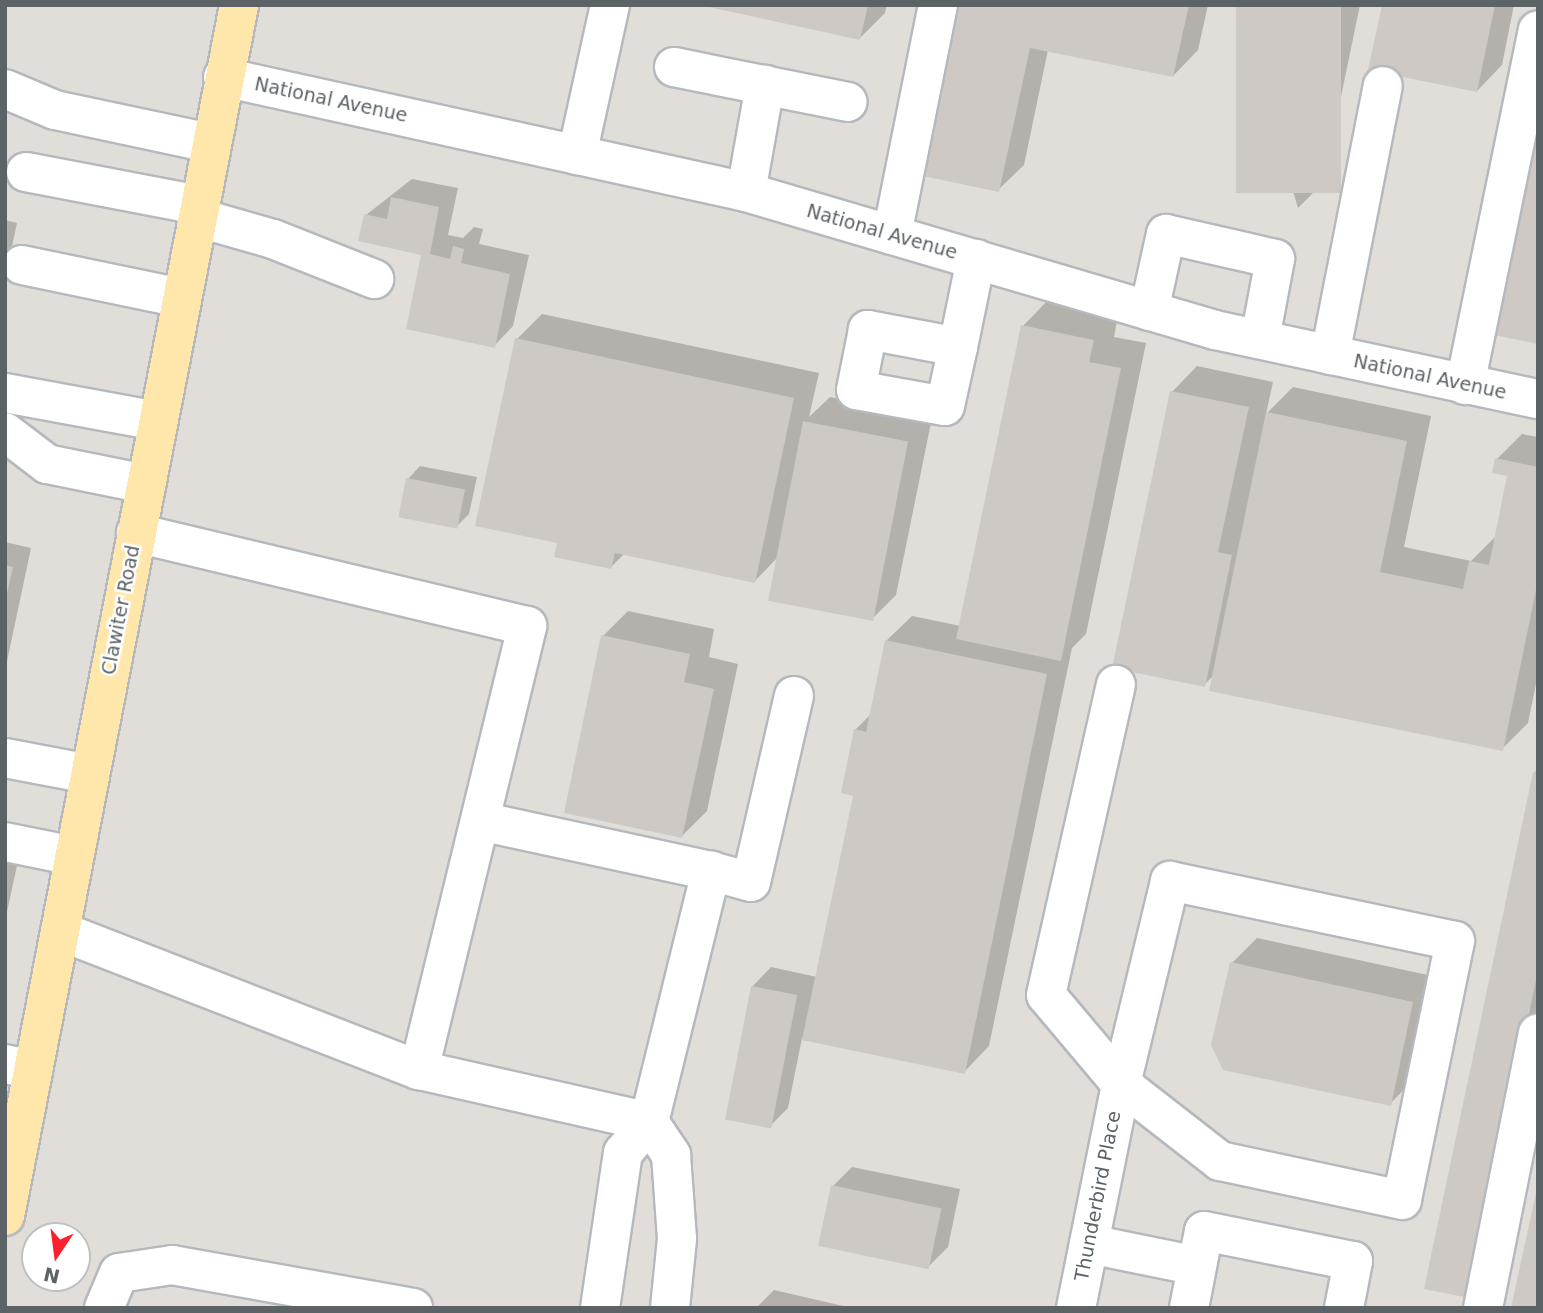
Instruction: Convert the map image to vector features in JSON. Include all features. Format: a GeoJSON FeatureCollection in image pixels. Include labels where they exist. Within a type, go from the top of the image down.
{"type":"FeatureCollection","features":[{"type":"Feature","properties":{"kind":"main road","name":"Clawiter Road"},"geometry":{"type":"LineString","coordinates":[[5,1216],[19,1067],[60,931],[239,5]]}},
{"type":"Feature","properties":{"kind":"street"},"geometry":{"type":"LineString","coordinates":[[577,155],[610,5]]}},
{"type":"Feature","properties":{"kind":"street"},"geometry":{"type":"LineString","coordinates":[[892,235],[938,5]]}},
{"type":"Feature","properties":{"kind":"street"},"geometry":{"type":"LineString","coordinates":[[1465,384],[1538,30]]}},
{"type":"Feature","properties":{"kind":"street"},"geometry":{"type":"LineString","coordinates":[[674,66],[848,102]]}},
{"type":"Feature","properties":{"kind":"street","name":"National Avenue"},"geometry":{"type":"LineString","coordinates":[[223,77],[746,192],[1260,340],[1538,400]]}},
{"type":"Feature","properties":{"kind":"street"},"geometry":{"type":"LineString","coordinates":[[746,192],[765,85]]}},
{"type":"Feature","properties":{"kind":"street"},"geometry":{"type":"LineString","coordinates":[[1330,355],[1382,86]]}},
{"type":"Feature","properties":{"kind":"street"},"geometry":{"type":"LineString","coordinates":[[5,89],[55,110],[211,143]]}},
{"type":"Feature","properties":{"kind":"street"},"geometry":{"type":"LineString","coordinates":[[26,172],[198,211],[374,279]]}},
{"type":"Feature","properties":{"kind":"street"},"geometry":{"type":"LineString","coordinates":[[1149,310],[1166,234],[1275,259],[1260,340]]}},
{"type":"Feature","properties":{"kind":"street"},"geometry":{"type":"LineString","coordinates":[[958,347],[976,259]]}},
{"type":"Feature","properties":{"kind":"street"},"geometry":{"type":"LineString","coordinates":[[22,265],[181,298]]}},
{"type":"Feature","properties":{"kind":"street"},"geometry":{"type":"LineString","coordinates":[[5,393],[157,421]]}},
{"type":"Feature","properties":{"kind":"street"},"geometry":{"type":"LineString","coordinates":[[5,432],[47,464],[145,484]]}},
{"type":"Feature","properties":{"kind":"street"},"geometry":{"type":"LineString","coordinates":[[136,533],[527,626],[419,1070]]}},
{"type":"Feature","properties":{"kind":"street"},"geometry":{"type":"LineString","coordinates":[[1116,685],[1046,995],[1121,1084]]}},
{"type":"Feature","properties":{"kind":"street"},"geometry":{"type":"LineString","coordinates":[[480,821],[751,882],[794,696]]}},
{"type":"Feature","properties":{"kind":"street"},"geometry":{"type":"LineString","coordinates":[[5,758],[90,774]]}},
{"type":"Feature","properties":{"kind":"street"},"geometry":{"type":"LineString","coordinates":[[5,842],[74,856]]}},
{"type":"Feature","properties":{"kind":"street"},"geometry":{"type":"LineString","coordinates":[[600,1308],[623,1153],[649,1122],[711,871]]}},
{"type":"Feature","properties":{"kind":"street","name":"Thunderbird Place"},"geometry":{"type":"LineString","coordinates":[[1076,1308],[1121,1084],[1170,881],[1455,941],[1402,1200],[1220,1161],[1121,1084]]}},
{"type":"Feature","properties":{"kind":"street"},"geometry":{"type":"LineString","coordinates":[[60,931],[419,1070],[649,1122],[671,1155],[677,1238],[670,1308]]}},
{"type":"Feature","properties":{"kind":"street"},"geometry":{"type":"LineString","coordinates":[[1483,1308],[1538,1033]]}},
{"type":"Feature","properties":{"kind":"street"},"geometry":{"type":"LineString","coordinates":[[1189,1308],[1204,1231],[1353,1261],[1344,1308]]}},
{"type":"Feature","properties":{"kind":"street"},"geometry":{"type":"LineString","coordinates":[[1088,1244],[1197,1266]]}},
{"type":"Feature","properties":{"kind":"street"},"geometry":{"type":"LineString","coordinates":[[104,1308],[119,1273],[172,1265],[413,1308]]}},
{"type":"Feature","properties":{"kind":"shaded area"},"geometry":{"type":"Polygon","coordinates":[[[5,5],[1538,5],[1538,1308],[5,1308],[5,5]]]}},
{"type":"Feature","properties":{"kind":"building"},"geometry":{"type":"Polygon","coordinates":[[[700,5],[868,5],[860,40],[700,5]]]}},
{"type":"Feature","properties":{"kind":"building"},"geometry":{"type":"Polygon","coordinates":[[[959,5],[1189,5],[1173,77],[1030,48],[999,192],[923,176],[959,5]]]}},
{"type":"Feature","properties":{"kind":"building"},"geometry":{"type":"Polygon","coordinates":[[[1236,5],[1341,5],[1341,193],[1236,193],[1236,5]]]}},
{"type":"Feature","properties":{"kind":"building"},"geometry":{"type":"Polygon","coordinates":[[[1382,5],[1495,5],[1477,92],[1368,70],[1382,5]]]}},
{"type":"Feature","properties":{"kind":"building"},"geometry":{"type":"Polygon","coordinates":[[[1538,130],[1538,344],[1494,335],[1538,130]]]}},
{"type":"Feature","properties":{"kind":"building"},"geometry":{"type":"Polygon","coordinates":[[[391,197],[439,207],[430,254],[450,259],[453,246],[464,249],[461,263],[510,274],[495,348],[406,329],[421,255],[358,241],[364,214],[387,219],[391,197]]]}},
{"type":"Feature","properties":{"kind":"building"},"geometry":{"type":"Polygon","coordinates":[[[1021,325],[1094,340],[1089,362],[1121,368],[1061,661],[956,639],[1021,325]]]}},
{"type":"Feature","properties":{"kind":"building"},"geometry":{"type":"Polygon","coordinates":[[[515,338],[794,398],[755,583],[615,553],[611,569],[554,557],[557,543],[475,526],[515,338]]]}},
{"type":"Feature","properties":{"kind":"building"},"geometry":{"type":"Polygon","coordinates":[[[1170,391],[1249,407],[1218,552],[1232,555],[1205,687],[1112,668],[1170,391]]]}},
{"type":"Feature","properties":{"kind":"building"},"geometry":{"type":"Polygon","coordinates":[[[1266,412],[1407,441],[1380,572],[1463,589],[1469,561],[1489,565],[1507,476],[1492,473],[1495,458],[1538,467],[1538,580],[1503,751],[1209,691],[1266,412]]]}},
{"type":"Feature","properties":{"kind":"building"},"geometry":{"type":"Polygon","coordinates":[[[803,421],[908,441],[873,621],[768,601],[803,421]]]}},
{"type":"Feature","properties":{"kind":"building"},"geometry":{"type":"Polygon","coordinates":[[[406,478],[465,489],[457,529],[398,517],[406,478]]]}},
{"type":"Feature","properties":{"kind":"building"},"geometry":{"type":"Polygon","coordinates":[[[5,565],[13,567],[6,598],[5,598],[5,565]]]}},
{"type":"Feature","properties":{"kind":"building"},"geometry":{"type":"Polygon","coordinates":[[[601,635],[690,654],[684,682],[714,689],[682,838],[564,813],[601,635]]]}},
{"type":"Feature","properties":{"kind":"building"},"geometry":{"type":"Polygon","coordinates":[[[885,640],[1047,674],[965,1074],[802,1040],[853,796],[841,793],[854,729],[866,732],[885,640]]]}},
{"type":"Feature","properties":{"kind":"building"},"geometry":{"type":"Polygon","coordinates":[[[1533,772],[1538,773],[1538,971],[1469,1298],[1424,1289],[1533,772]]]}},
{"type":"Feature","properties":{"kind":"building"},"geometry":{"type":"Polygon","coordinates":[[[1230,962],[1413,1002],[1391,1106],[1223,1070],[1211,1045],[1230,962]]]}},
{"type":"Feature","properties":{"kind":"building"},"geometry":{"type":"Polygon","coordinates":[[[751,986],[797,995],[771,1128],[725,1120],[751,986]]]}},
{"type":"Feature","properties":{"kind":"building"},"geometry":{"type":"Polygon","coordinates":[[[831,1185],[942,1208],[929,1269],[818,1246],[831,1185]]]}},
{"type":"Feature","properties":{"kind":"building"},"geometry":{"type":"Polygon","coordinates":[[[1537,1188],[1538,1308],[1511,1308],[1537,1188]]]}}]}
